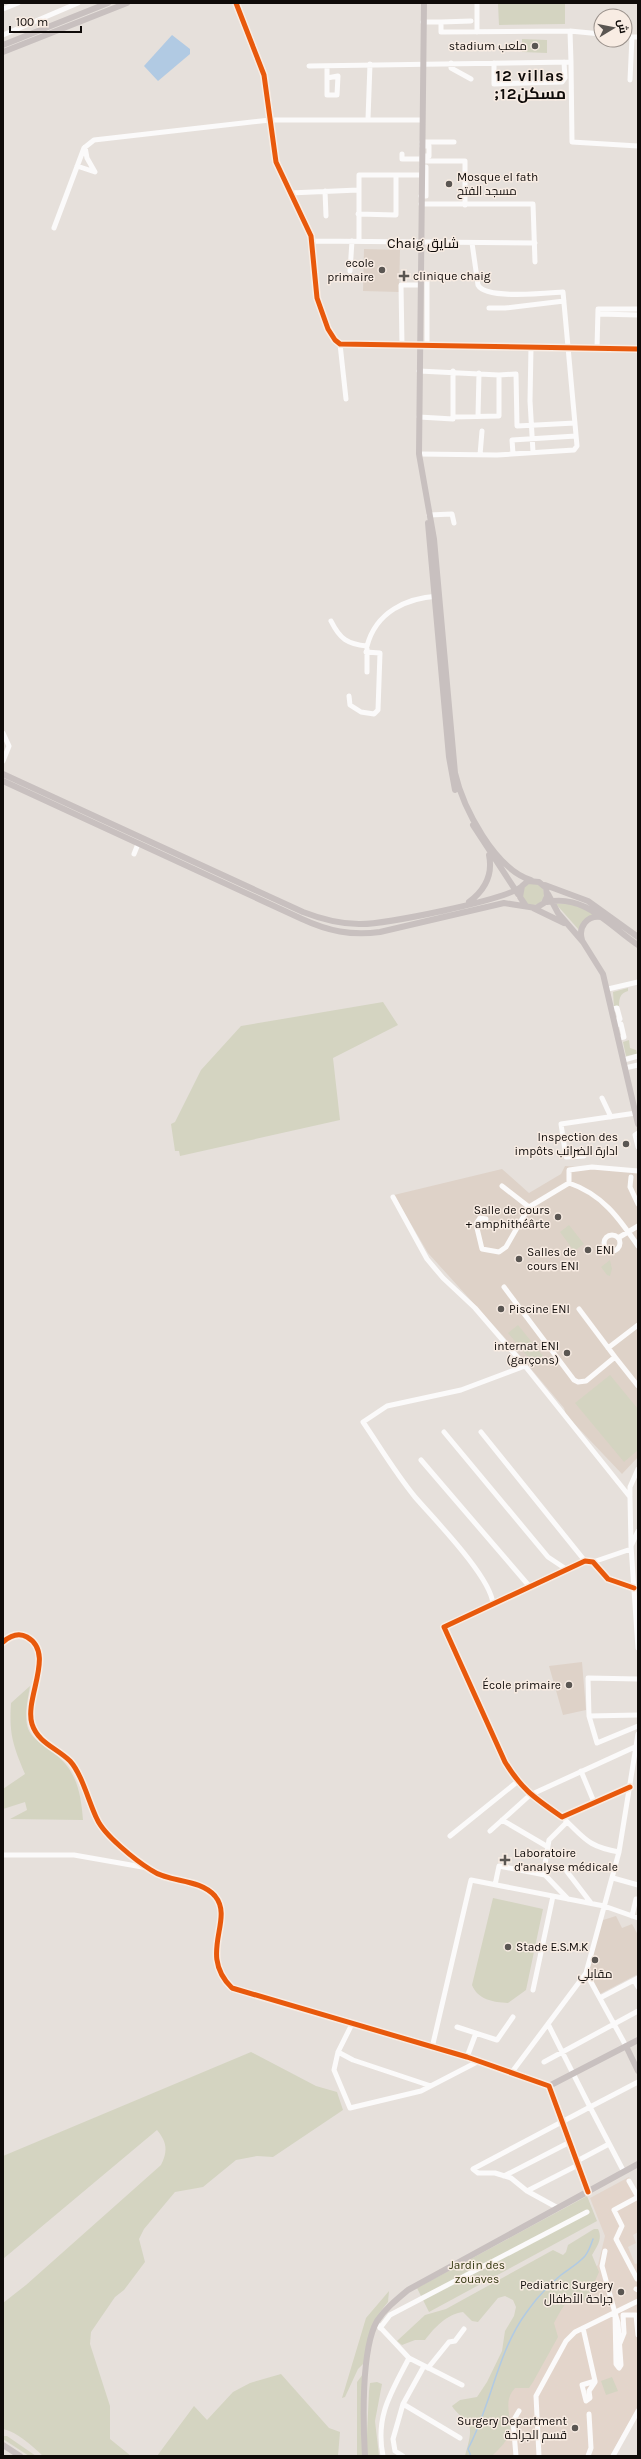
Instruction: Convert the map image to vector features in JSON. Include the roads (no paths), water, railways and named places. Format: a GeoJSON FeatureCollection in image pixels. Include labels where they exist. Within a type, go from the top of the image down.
{"type":"FeatureCollection","features":[{"type":"Feature","properties":{"kind":"main road"},"geometry":{"type":"LineString","coordinates":[[3,45],[108,3]]}},
{"type":"Feature","properties":{"kind":"main road"},"geometry":{"type":"LineString","coordinates":[[3,52],[127,3]]}},
{"type":"Feature","properties":{"kind":"main road"},"geometry":{"type":"LineString","coordinates":[[424,3],[421,204],[423,345],[419,371],[419,454],[434,539],[451,776],[467,815],[526,906]]}},
{"type":"Feature","properties":{"kind":"main road"},"geometry":{"type":"LineString","coordinates":[[437,596],[453,756],[458,785],[475,821],[496,854],[509,869],[557,891],[588,901],[638,937]]}},
{"type":"Feature","properties":{"kind":"main road"},"geometry":{"type":"LineString","coordinates":[[3,774],[303,912],[326,920],[350,924],[381,923],[501,897],[517,890],[531,880]]}},
{"type":"Feature","properties":{"kind":"main road"},"geometry":{"type":"LineString","coordinates":[[3,781],[312,924],[339,932],[380,932],[504,904],[533,908],[566,925]]}},
{"type":"Feature","properties":{"kind":"main road"},"geometry":{"type":"LineString","coordinates":[[466,904],[479,893],[487,881],[490,867],[489,851]]}},
{"type":"Feature","properties":{"kind":"main road"},"geometry":{"type":"LineString","coordinates":[[542,883],[566,925],[583,942],[599,966],[613,1009],[638,1124]]}},
{"type":"Feature","properties":{"kind":"main road"},"geometry":{"type":"LineString","coordinates":[[520,898],[522,886]]}},
{"type":"Feature","properties":{"kind":"main road"},"geometry":{"type":"LineString","coordinates":[[544,903],[547,892]]}},
{"type":"Feature","properties":{"kind":"main road"},"geometry":{"type":"LineString","coordinates":[[533,908],[551,901],[564,900],[577,902],[602,917],[638,945]]}},
{"type":"Feature","properties":{"kind":"main road"},"geometry":{"type":"LineString","coordinates":[[583,942],[581,929],[586,921],[593,917],[602,917]]}},
{"type":"Feature","properties":{"kind":"main road"},"geometry":{"type":"LineString","coordinates":[[549,2086],[638,2040]]}},
{"type":"Feature","properties":{"kind":"main road"},"geometry":{"type":"LineString","coordinates":[[626,2046],[638,2071]]}},
{"type":"Feature","properties":{"kind":"main road"},"geometry":{"type":"LineString","coordinates":[[365,2456],[366,2363],[371,2336],[377,2322],[390,2305],[408,2290],[638,2164]]}},
{"type":"Feature","properties":{"kind":"main road"},"geometry":{"type":"LineString","coordinates":[[3,2446],[20,2456]]}},
{"type":"Feature","properties":{"kind":"street"},"geometry":{"type":"LineString","coordinates":[[3,9],[18,3]]}},
{"type":"Feature","properties":{"kind":"street"},"geometry":{"type":"LineString","coordinates":[[3,35],[70,5],[78,3]]}},
{"type":"Feature","properties":{"kind":"street"},"geometry":{"type":"LineString","coordinates":[[236,3],[264,76],[276,162],[312,241],[317,298],[328,329],[335,340],[340,344],[638,349]]}},
{"type":"Feature","properties":{"kind":"street"},"geometry":{"type":"LineString","coordinates":[[477,32],[480,25],[477,10],[480,10],[478,3]]}},
{"type":"Feature","properties":{"kind":"street"},"geometry":{"type":"LineString","coordinates":[[423,22],[471,21]]}},
{"type":"Feature","properties":{"kind":"street"},"geometry":{"type":"LineString","coordinates":[[441,22],[441,32],[570,31],[593,33]]}},
{"type":"Feature","properties":{"kind":"street"},"geometry":{"type":"LineString","coordinates":[[570,31],[572,142],[638,146]]}},
{"type":"Feature","properties":{"kind":"street"},"geometry":{"type":"LineString","coordinates":[[630,80],[631,48]]}},
{"type":"Feature","properties":{"kind":"street"},"geometry":{"type":"LineString","coordinates":[[494,63],[494,84],[562,82],[565,78],[564,62]]}},
{"type":"Feature","properties":{"kind":"street"},"geometry":{"type":"LineString","coordinates":[[309,66],[422,63],[571,62]]}},
{"type":"Feature","properties":{"kind":"street"},"geometry":{"type":"LineString","coordinates":[[450,63],[451,68],[471,79]]}},
{"type":"Feature","properties":{"kind":"street"},"geometry":{"type":"LineString","coordinates":[[368,119],[370,64]]}},
{"type":"Feature","properties":{"kind":"street"},"geometry":{"type":"LineString","coordinates":[[327,66],[327,78]]}},
{"type":"Feature","properties":{"kind":"street"},"geometry":{"type":"LineString","coordinates":[[54,228],[86,145],[100,138],[270,120],[422,120]]}},
{"type":"Feature","properties":{"kind":"street"},"geometry":{"type":"LineString","coordinates":[[422,144],[454,142]]}},
{"type":"Feature","properties":{"kind":"street"},"geometry":{"type":"LineString","coordinates":[[77,166],[95,172],[86,153],[86,145]]}},
{"type":"Feature","properties":{"kind":"street"},"geometry":{"type":"LineString","coordinates":[[402,154],[402,159],[422,161],[465,161],[465,205]]}},
{"type":"Feature","properties":{"kind":"street"},"geometry":{"type":"LineString","coordinates":[[422,161],[426,167],[426,196],[422,196]]}},
{"type":"Feature","properties":{"kind":"street"},"geometry":{"type":"LineString","coordinates":[[359,241],[358,190],[360,175],[422,175]]}},
{"type":"Feature","properties":{"kind":"street"},"geometry":{"type":"LineString","coordinates":[[358,214],[396,214],[396,175]]}},
{"type":"Feature","properties":{"kind":"street"},"geometry":{"type":"LineString","coordinates":[[290,193],[358,190]]}},
{"type":"Feature","properties":{"kind":"street"},"geometry":{"type":"LineString","coordinates":[[325,192],[326,216]]}},
{"type":"Feature","properties":{"kind":"street"},"geometry":{"type":"LineString","coordinates":[[421,204],[533,204],[534,262]]}},
{"type":"Feature","properties":{"kind":"street"},"geometry":{"type":"LineString","coordinates":[[312,241],[534,243]]}},
{"type":"Feature","properties":{"kind":"street"},"geometry":{"type":"LineString","coordinates":[[350,271],[352,241]]}},
{"type":"Feature","properties":{"kind":"street"},"geometry":{"type":"LineString","coordinates":[[419,454],[513,454],[574,450],[577,446],[564,292],[511,294],[485,292],[480,289],[472,243]]}},
{"type":"Feature","properties":{"kind":"street"},"geometry":{"type":"LineString","coordinates":[[421,275],[427,275],[423,345]]}},
{"type":"Feature","properties":{"kind":"street"},"geometry":{"type":"LineString","coordinates":[[402,345],[401,285],[421,285]]}},
{"type":"Feature","properties":{"kind":"street"},"geometry":{"type":"LineString","coordinates":[[489,308],[505,308],[564,300]]}},
{"type":"Feature","properties":{"kind":"street"},"geometry":{"type":"LineString","coordinates":[[597,348],[599,309],[638,309]]}},
{"type":"Feature","properties":{"kind":"street"},"geometry":{"type":"LineString","coordinates":[[598,314],[638,315]]}},
{"type":"Feature","properties":{"kind":"street"},"geometry":{"type":"LineString","coordinates":[[340,344],[346,399]]}},
{"type":"Feature","properties":{"kind":"street"},"geometry":{"type":"LineString","coordinates":[[531,347],[531,426],[533,452]]}},
{"type":"Feature","properties":{"kind":"street"},"geometry":{"type":"LineString","coordinates":[[419,371],[453,371],[499,375],[516,374],[517,426],[575,423]]}},
{"type":"Feature","properties":{"kind":"street"},"geometry":{"type":"LineString","coordinates":[[453,371],[454,417]]}},
{"type":"Feature","properties":{"kind":"street"},"geometry":{"type":"LineString","coordinates":[[478,416],[479,373]]}},
{"type":"Feature","properties":{"kind":"street"},"geometry":{"type":"LineString","coordinates":[[419,417],[454,419],[454,417],[499,416],[499,375]]}},
{"type":"Feature","properties":{"kind":"street"},"geometry":{"type":"LineString","coordinates":[[480,455],[482,431]]}},
{"type":"Feature","properties":{"kind":"street"},"geometry":{"type":"LineString","coordinates":[[513,454],[512,440],[532,440],[576,436]]}},
{"type":"Feature","properties":{"kind":"street"},"geometry":{"type":"LineString","coordinates":[[429,515],[452,514],[454,523]]}},
{"type":"Feature","properties":{"kind":"street"},"geometry":{"type":"LineString","coordinates":[[367,672],[367,646],[375,627],[394,607],[416,598],[437,596]]}},
{"type":"Feature","properties":{"kind":"street"},"geometry":{"type":"LineString","coordinates":[[331,621],[336,631],[349,644],[367,646]]}},
{"type":"Feature","properties":{"kind":"street"},"geometry":{"type":"LineString","coordinates":[[349,696],[350,705],[356,710],[374,714],[378,710],[380,653],[366,652]]}},
{"type":"Feature","properties":{"kind":"street"},"geometry":{"type":"LineString","coordinates":[[3,733],[9,746],[3,761]]}},
{"type":"Feature","properties":{"kind":"street"},"geometry":{"type":"LineString","coordinates":[[134,854],[138,844]]}},
{"type":"Feature","properties":{"kind":"street"},"geometry":{"type":"LineString","coordinates":[[608,990],[638,982]]}},
{"type":"Feature","properties":{"kind":"street"},"geometry":{"type":"LineString","coordinates":[[624,1060],[638,1056]]}},
{"type":"Feature","properties":{"kind":"street"},"geometry":{"type":"LineString","coordinates":[[626,1068],[638,1065]]}},
{"type":"Feature","properties":{"kind":"street"},"geometry":{"type":"LineString","coordinates":[[602,1098],[611,1116]]}},
{"type":"Feature","properties":{"kind":"street"},"geometry":{"type":"LineString","coordinates":[[584,1156],[566,1157],[561,1124],[636,1113]]}},
{"type":"Feature","properties":{"kind":"street"},"geometry":{"type":"LineString","coordinates":[[638,1133],[635,1135],[638,1147]]}},
{"type":"Feature","properties":{"kind":"street"},"geometry":{"type":"LineString","coordinates":[[569,1183],[569,1170],[592,1167],[638,1171]]}},
{"type":"Feature","properties":{"kind":"street"},"geometry":{"type":"LineString","coordinates":[[631,1177],[630,1188],[638,1204]]}},
{"type":"Feature","properties":{"kind":"street"},"geometry":{"type":"LineString","coordinates":[[486,1219],[480,1218],[476,1224],[478,1241],[482,1249],[488,1252],[499,1252],[506,1247],[529,1207],[569,1183],[585,1188],[598,1197],[638,1246]]}},
{"type":"Feature","properties":{"kind":"street"},"geometry":{"type":"LineString","coordinates":[[502,1186],[516,1199],[529,1207]]}},
{"type":"Feature","properties":{"kind":"street"},"geometry":{"type":"LineString","coordinates":[[393,1198],[427,1259],[443,1278],[475,1308],[525,1366],[630,1497]]}},
{"type":"Feature","properties":{"kind":"street"},"geometry":{"type":"LineString","coordinates":[[618,1238],[627,1231],[638,1226]]}},
{"type":"Feature","properties":{"kind":"street"},"geometry":{"type":"LineString","coordinates":[[504,1287],[578,1382],[586,1381],[615,1357]]}},
{"type":"Feature","properties":{"kind":"street"},"geometry":{"type":"LineString","coordinates":[[580,1309],[638,1386]]}},
{"type":"Feature","properties":{"kind":"street"},"geometry":{"type":"LineString","coordinates":[[608,1348],[638,1325]]}},
{"type":"Feature","properties":{"kind":"street"},"geometry":{"type":"LineString","coordinates":[[494,1604],[493,1596],[469,1561],[415,1497],[363,1422],[387,1406],[461,1390],[525,1366]]}},
{"type":"Feature","properties":{"kind":"street"},"geometry":{"type":"LineString","coordinates":[[444,1432],[548,1557],[566,1569]]}},
{"type":"Feature","properties":{"kind":"street"},"geometry":{"type":"LineString","coordinates":[[481,1432],[585,1561]]}},
{"type":"Feature","properties":{"kind":"street"},"geometry":{"type":"LineString","coordinates":[[421,1460],[530,1587]]}},
{"type":"Feature","properties":{"kind":"street"},"geometry":{"type":"LineString","coordinates":[[638,1469],[630,1487],[631,1548],[638,1648]]}},
{"type":"Feature","properties":{"kind":"street"},"geometry":{"type":"LineString","coordinates":[[619,1852],[599,1848],[583,1839],[562,1817],[530,1795],[517,1782],[505,1762],[444,1627],[566,1569],[585,1561],[593,1562],[631,1548],[638,1531]]}},
{"type":"Feature","properties":{"kind":"street"},"geometry":{"type":"LineString","coordinates":[[593,1562],[608,1579],[634,1588]]}},
{"type":"Feature","properties":{"kind":"street"},"geometry":{"type":"LineString","coordinates":[[3,1642],[17,1634],[24,1635],[32,1639],[38,1648],[39,1665],[30,1712],[35,1732],[40,1739],[71,1762],[103,1828],[148,1868],[163,1876],[210,1891],[216,1897],[220,1910],[216,1960],[218,1971],[232,1988],[432,2048],[467,2057],[549,2086],[588,2192]]}},
{"type":"Feature","properties":{"kind":"street"},"geometry":{"type":"LineString","coordinates":[[638,1679],[588,1678],[589,1716],[597,1743],[638,1726]]}},
{"type":"Feature","properties":{"kind":"street"},"geometry":{"type":"LineString","coordinates":[[589,1716],[638,1715]]}},
{"type":"Feature","properties":{"kind":"street"},"geometry":{"type":"LineString","coordinates":[[512,2072],[586,1973],[619,1852],[638,1734]]}},
{"type":"Feature","properties":{"kind":"street"},"geometry":{"type":"LineString","coordinates":[[490,1831],[530,1795],[637,1746]]}},
{"type":"Feature","properties":{"kind":"street"},"geometry":{"type":"LineString","coordinates":[[581,1772],[594,1802]]}},
{"type":"Feature","properties":{"kind":"street"},"geometry":{"type":"LineString","coordinates":[[450,1836],[517,1782]]}},
{"type":"Feature","properties":{"kind":"street"},"geometry":{"type":"LineString","coordinates":[[562,1817],[630,1787]]}},
{"type":"Feature","properties":{"kind":"street"},"geometry":{"type":"LineString","coordinates":[[502,1820],[548,1847]]}},
{"type":"Feature","properties":{"kind":"street"},"geometry":{"type":"LineString","coordinates":[[545,1876],[544,1870],[549,1840],[567,1822]]}},
{"type":"Feature","properties":{"kind":"street"},"geometry":{"type":"LineString","coordinates":[[3,1855],[74,1855],[148,1868]]}},
{"type":"Feature","properties":{"kind":"street"},"geometry":{"type":"LineString","coordinates":[[496,1885],[499,1866],[545,1876],[568,1899]]}},
{"type":"Feature","properties":{"kind":"street"},"geometry":{"type":"LineString","coordinates":[[565,1869],[591,1903]]}},
{"type":"Feature","properties":{"kind":"street"},"geometry":{"type":"LineString","coordinates":[[613,1878],[638,1885]]}},
{"type":"Feature","properties":{"kind":"street"},"geometry":{"type":"LineString","coordinates":[[432,2048],[471,1880],[591,1903],[638,1918]]}},
{"type":"Feature","properties":{"kind":"street"},"geometry":{"type":"LineString","coordinates":[[533,1990],[553,1896]]}},
{"type":"Feature","properties":{"kind":"street"},"geometry":{"type":"LineString","coordinates":[[632,1916],[636,1899]]}},
{"type":"Feature","properties":{"kind":"street"},"geometry":{"type":"LineString","coordinates":[[586,1973],[626,2046]]}},
{"type":"Feature","properties":{"kind":"street"},"geometry":{"type":"LineString","coordinates":[[600,1998],[636,1979],[638,1987]]}},
{"type":"Feature","properties":{"kind":"street"},"geometry":{"type":"LineString","coordinates":[[544,2062],[613,2023],[638,2011]]}},
{"type":"Feature","properties":{"kind":"street"},"geometry":{"type":"LineString","coordinates":[[457,2027],[497,2040],[513,2018]]}},
{"type":"Feature","properties":{"kind":"street"},"geometry":{"type":"LineString","coordinates":[[352,2024],[338,2052],[334,2070],[350,2108],[421,2091],[478,2061]]}},
{"type":"Feature","properties":{"kind":"street"},"geometry":{"type":"LineString","coordinates":[[548,2024],[624,2172]]}},
{"type":"Feature","properties":{"kind":"street"},"geometry":{"type":"LineString","coordinates":[[467,2057],[476,2033]]}},
{"type":"Feature","properties":{"kind":"street"},"geometry":{"type":"LineString","coordinates":[[338,2052],[354,2060],[431,2086]]}},
{"type":"Feature","properties":{"kind":"street"},"geometry":{"type":"LineString","coordinates":[[558,2208],[527,2191],[511,2178],[478,2173],[473,2169],[638,2082]]}},
{"type":"Feature","properties":{"kind":"street"},"geometry":{"type":"LineString","coordinates":[[504,2176],[570,2142]]}},
{"type":"Feature","properties":{"kind":"street"},"geometry":{"type":"LineString","coordinates":[[527,2191],[609,2144]]}},
{"type":"Feature","properties":{"kind":"street"},"geometry":{"type":"LineString","coordinates":[[629,2181],[638,2197],[614,2210],[622,2226],[616,2239],[637,2284]]}},
{"type":"Feature","properties":{"kind":"street"},"geometry":{"type":"LineString","coordinates":[[380,2328],[390,2315],[587,2212]]}},
{"type":"Feature","properties":{"kind":"street"},"geometry":{"type":"LineString","coordinates":[[606,2251],[602,2266],[615,2313],[621,2366],[618,2368],[616,2364],[615,2313]]}},
{"type":"Feature","properties":{"kind":"street"},"geometry":{"type":"LineString","coordinates":[[539,2456],[536,2405],[538,2392],[566,2341],[573,2333],[638,2301]]}},
{"type":"Feature","properties":{"kind":"street"},"geometry":{"type":"LineString","coordinates":[[619,2344],[624,2333],[623,2315],[637,2317],[638,2335]]}},
{"type":"Feature","properties":{"kind":"street"},"geometry":{"type":"LineString","coordinates":[[377,2322],[380,2328],[408,2358],[462,2385]]}},
{"type":"Feature","properties":{"kind":"street"},"geometry":{"type":"LineString","coordinates":[[583,2328],[595,2382]]}},
{"type":"Feature","properties":{"kind":"street"},"geometry":{"type":"LineString","coordinates":[[403,2456],[395,2451],[393,2444],[403,2404],[426,2367],[449,2342],[455,2341],[464,2329]]}},
{"type":"Feature","properties":{"kind":"street"},"geometry":{"type":"LineString","coordinates":[[383,2456],[380,2438],[381,2417],[408,2358]]}},
{"type":"Feature","properties":{"kind":"street"},"geometry":{"type":"LineString","coordinates":[[403,2404],[460,2438]]}},
{"type":"Feature","properties":{"kind":"street"},"geometry":{"type":"LineString","coordinates":[[516,2456],[513,2421],[519,2411]]}},
{"type":"Feature","properties":{"kind":"street"},"geometry":{"type":"LineString","coordinates":[[612,2456],[638,2411]]}},
{"type":"Feature","properties":{"kind":"street"},"geometry":{"type":"LineString","coordinates":[[588,2456],[592,2448],[589,2414]]}},
{"type":"Feature","properties":{"kind":"water"},"geometry":{"type":"Polygon","coordinates":[[[172,35],[190,49],[190,54],[158,81],[144,66],[172,35]]]}},
{"type":"Feature","properties":{"kind":"waterway"},"geometry":{"type":"LineString","coordinates":[[471,2456],[468,2449],[483,2415],[501,2362],[516,2329],[542,2293],[561,2275],[577,2264],[585,2256],[593,2239]]}},
{"type":"Feature","properties":{"kind":"place","name":"stadium ملعب"},"geometry":{"type":"Point","coordinates":[535,46]}},
{"type":"Feature","properties":{"kind":"place","name":"Mosque el fath مسجد الفتح"},"geometry":{"type":"Point","coordinates":[449,184]}},
{"type":"Feature","properties":{"kind":"place","name":"ecole primaire"},"geometry":{"type":"Point","coordinates":[382,270]}},
{"type":"Feature","properties":{"kind":"place","name":"clinique chaig"},"geometry":{"type":"Point","coordinates":[404,276]}},
{"type":"Feature","properties":{"kind":"place","name":"Inspection des impôts ادارة الضرائب"},"geometry":{"type":"Point","coordinates":[626,1144]}},
{"type":"Feature","properties":{"kind":"place","name":"Salle de cours + amphithéârte"},"geometry":{"type":"Point","coordinates":[558,1217]}},
{"type":"Feature","properties":{"kind":"place","name":"ENI"},"geometry":{"type":"Point","coordinates":[588,1250]}},
{"type":"Feature","properties":{"kind":"place","name":"Salles de cours ENI"},"geometry":{"type":"Point","coordinates":[519,1259]}},
{"type":"Feature","properties":{"kind":"place","name":"Piscine ENI"},"geometry":{"type":"Point","coordinates":[501,1309]}},
{"type":"Feature","properties":{"kind":"place","name":"internat ENI (garçons)"},"geometry":{"type":"Point","coordinates":[567,1353]}},
{"type":"Feature","properties":{"kind":"place","name":"École primaire"},"geometry":{"type":"Point","coordinates":[569,1685]}},
{"type":"Feature","properties":{"kind":"place","name":"Laboratoire d'analyse médicale"},"geometry":{"type":"Point","coordinates":[505,1860]}},
{"type":"Feature","properties":{"kind":"place","name":"Stade E.S.M.K"},"geometry":{"type":"Point","coordinates":[508,1947]}},
{"type":"Feature","properties":{"kind":"place","name":"مقابلي"},"geometry":{"type":"Point","coordinates":[595,1960]}},
{"type":"Feature","properties":{"kind":"place","name":"Pediatric Surgery جراحة الأطفال"},"geometry":{"type":"Point","coordinates":[621,2292]}},
{"type":"Feature","properties":{"kind":"place","name":"Surgery Department قسم الجراحة"},"geometry":{"type":"Point","coordinates":[575,2428]}},
{"type":"Feature","properties":{"kind":"district","name":"12 villas ;12مسكن"},"geometry":{"type":"Point","coordinates":[530,84]}},
{"type":"Feature","properties":{"kind":"district","name":"Chaig شايق"},"geometry":{"type":"Point","coordinates":[423,243]}},
{"type":"Feature","properties":{"kind":"park label","name":"Jardin des zouaves"},"geometry":{"type":"Point","coordinates":[477,2272]}}]}
